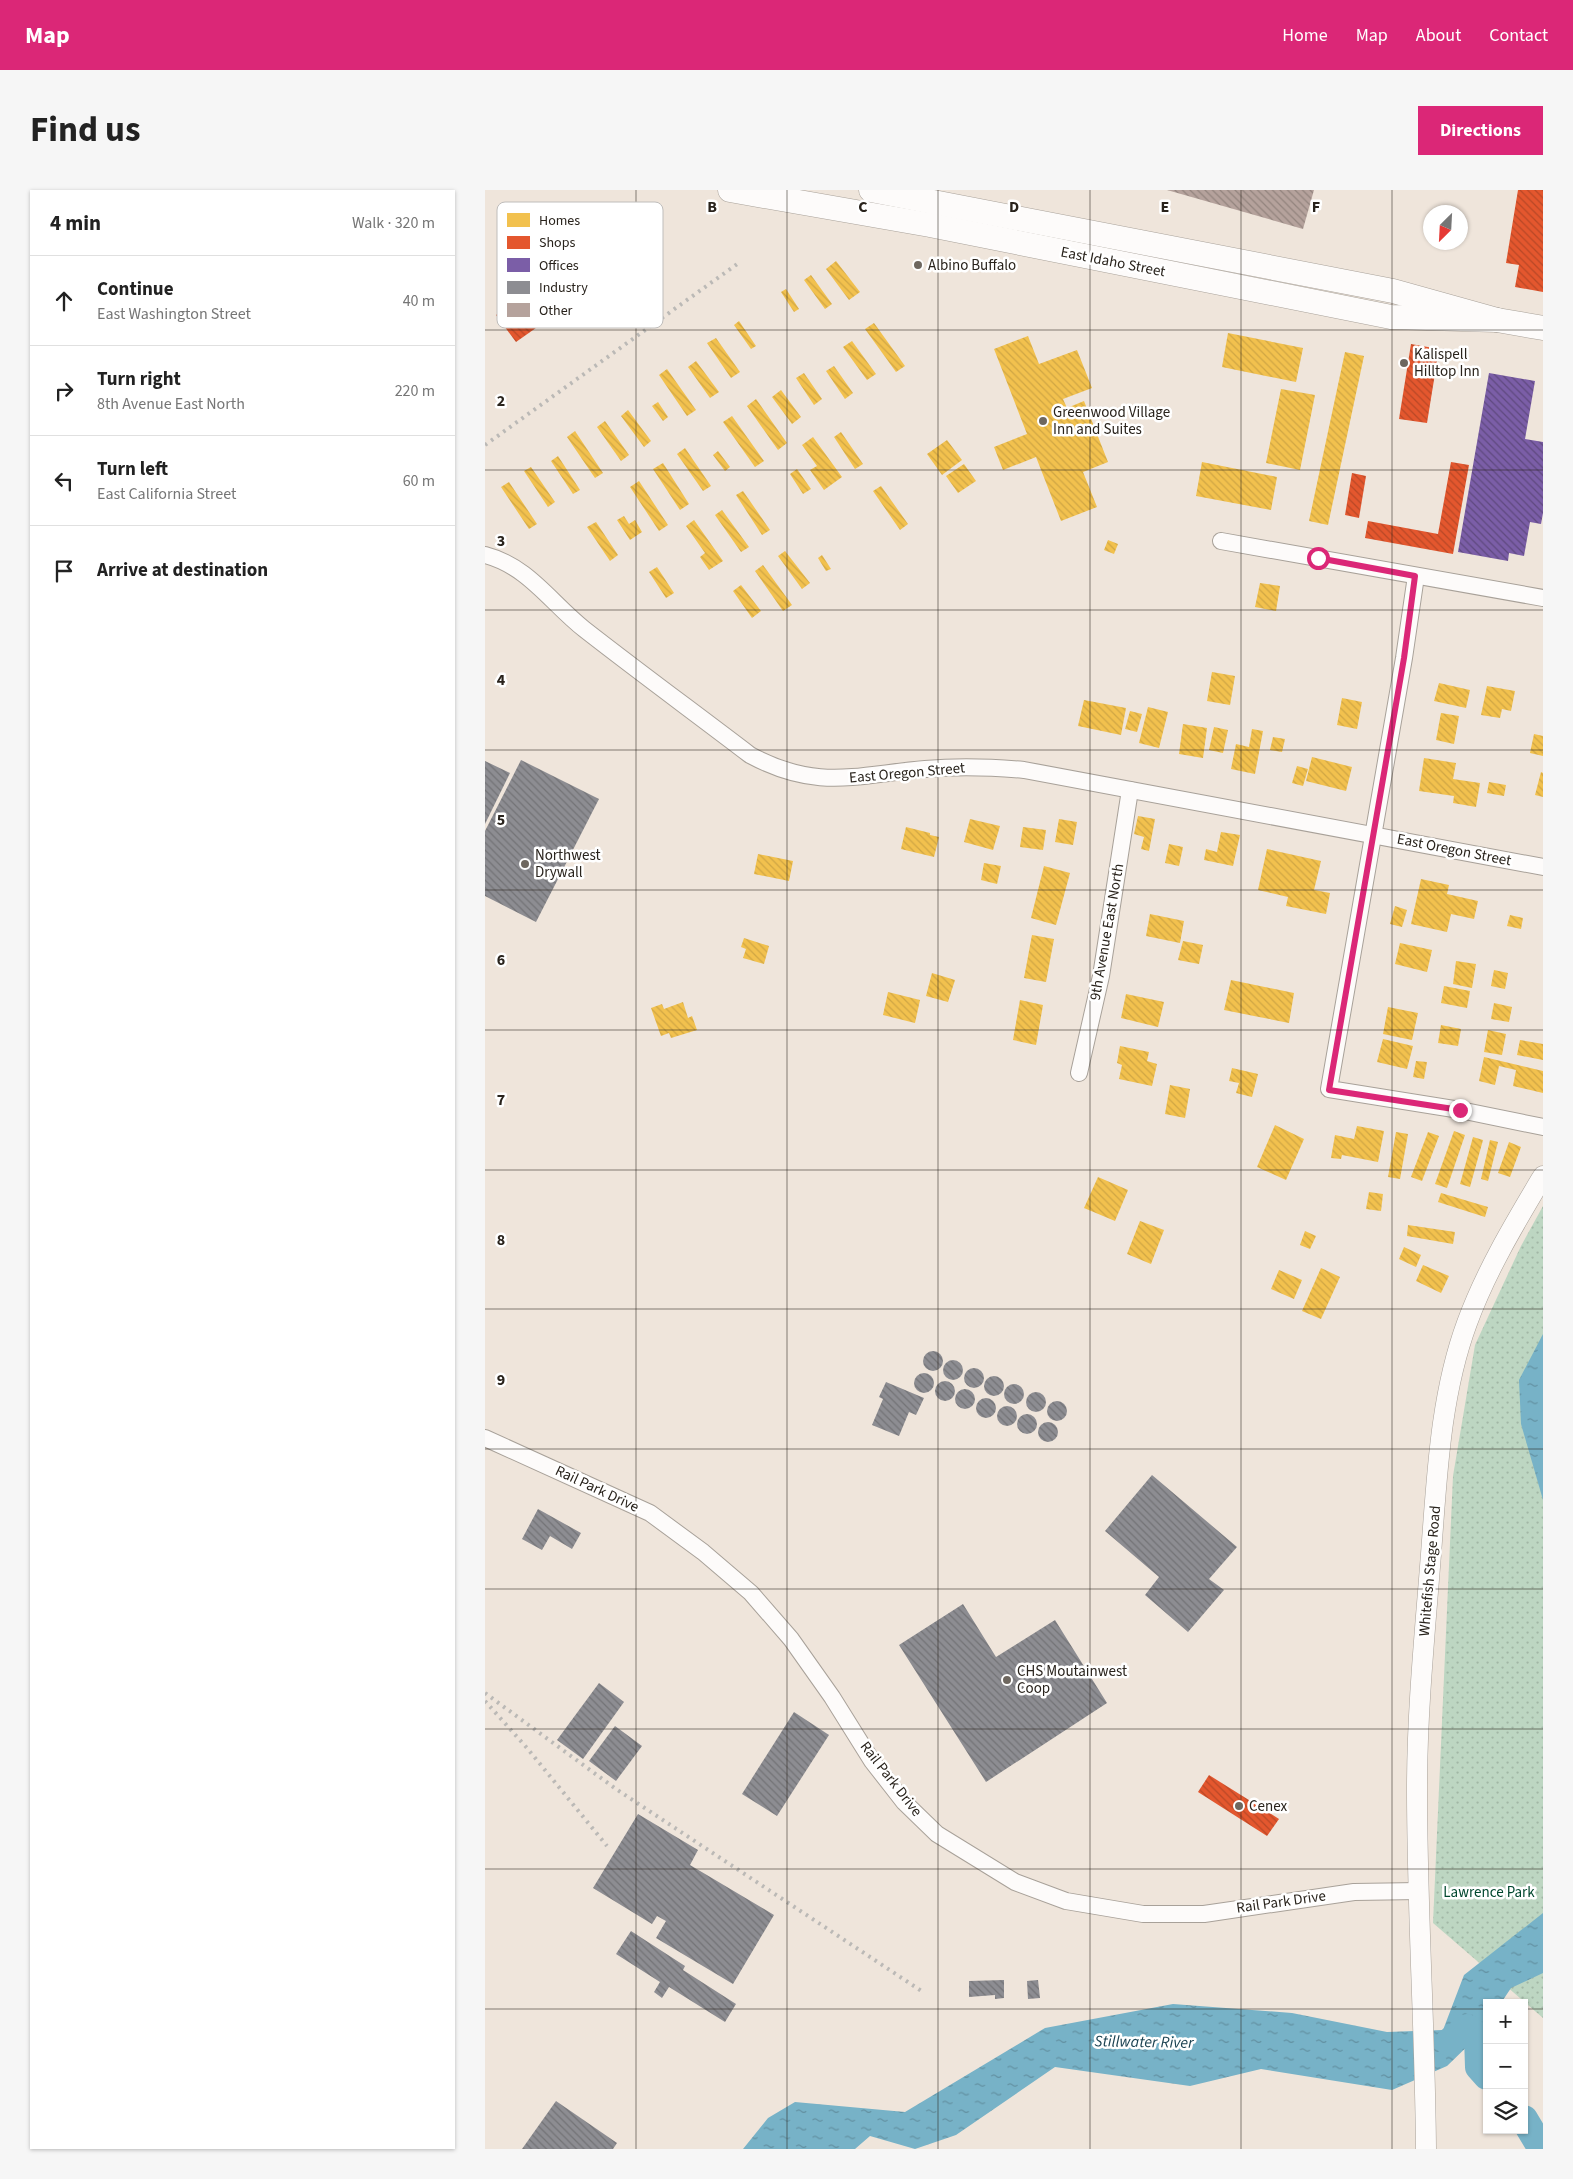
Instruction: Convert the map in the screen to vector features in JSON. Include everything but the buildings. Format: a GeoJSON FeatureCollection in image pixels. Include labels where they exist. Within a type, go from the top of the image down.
{"type":"FeatureCollection","features":[{"type":"Feature","properties":{"kind":"highway","name":"East Idaho Street"},"geometry":{"type":"LineString","coordinates":[[730,190],[931,225],[1391,317],[1497,320]]}},
{"type":"Feature","properties":{"kind":"highway","name":"East Idaho Street"},"geometry":{"type":"LineString","coordinates":[[871,190],[1393,291],[1497,320],[1543,328]]}},
{"type":"Feature","properties":{"kind":"main road","name":"Whitefish Stage Road"},"geometry":{"type":"LineString","coordinates":[[1425,2149],[1417,1790],[1418,1706],[1439,1452],[1456,1361],[1467,1322],[1503,1245],[1543,1176]]}},
{"type":"Feature","properties":{"kind":"street"},"geometry":{"type":"LineString","coordinates":[[1221,541],[1543,598]]}},
{"type":"Feature","properties":{"kind":"street","name":"East Oregon Street"},"geometry":{"type":"LineString","coordinates":[[485,555],[498,558],[521,571],[582,628],[750,755],[771,766],[794,774],[841,778],[953,767],[1003,768],[1374,834],[1543,867]]}},
{"type":"Feature","properties":{"kind":"street"},"geometry":{"type":"LineString","coordinates":[[1415,576],[1374,834],[1329,1090],[1460,1110],[1543,1127]]}},
{"type":"Feature","properties":{"kind":"street","name":"9th Avenue East North"},"geometry":{"type":"LineString","coordinates":[[1079,1073],[1101,976],[1130,790]]}},
{"type":"Feature","properties":{"kind":"street","name":"Rail Park Drive"},"geometry":{"type":"LineString","coordinates":[[485,1438],[650,1513],[751,1593],[791,1639],[832,1697],[872,1761],[904,1802],[937,1834],[1015,1882],[1066,1901],[1143,1914],[1204,1914],[1354,1892],[1419,1891]]}},
{"type":"Feature","properties":{"kind":"green space","name":"Lawrence Park"},"geometry":{"type":"Polygon","coordinates":[[[1543,1206],[1543,2018],[1528,2005],[1528,1999],[1521,1999],[1433,1923],[1453,1476],[1475,1345],[1521,1246],[1543,1206]]]}},
{"type":"Feature","properties":{"kind":"water"},"geometry":{"type":"Polygon","coordinates":[[[1543,1334],[1543,1500],[1521,1424],[1519,1380],[1543,1334]]]}},
{"type":"Feature","properties":{"kind":"water"},"geometry":{"type":"Polygon","coordinates":[[[1543,1913],[1543,1973],[1511,1988],[1504,1999],[1483,1999],[1483,2029],[1478,2036],[1447,2066],[1392,2090],[1261,2069],[1190,2086],[1055,2067],[956,2135],[915,2149],[870,2136],[855,2149],[743,2149],[768,2118],[795,2102],[905,2112],[1045,2028],[1173,2004],[1292,2013],[1387,2032],[1443,2030],[1464,1975],[1543,1913]]]}},
{"type":"Feature","properties":{"kind":"waterway","name":"Stillwater River"},"geometry":{"type":"LineString","coordinates":[[1449,2042],[1467,2028],[1478,2036],[1479,2067],[1483,2072]]}},
{"type":"Feature","properties":{"kind":"waterway","name":"Stillwater River"},"geometry":{"type":"LineString","coordinates":[[1528,2126],[1542,2149]]}},
{"type":"Feature","properties":{"kind":"railway"},"geometry":{"type":"LineString","coordinates":[[663,317],[740,262]]}},
{"type":"Feature","properties":{"kind":"railway"},"geometry":{"type":"LineString","coordinates":[[485,445],[648,328]]}},
{"type":"Feature","properties":{"kind":"railway"},"geometry":{"type":"LineString","coordinates":[[485,1693],[616,1789],[923,1992]]}},
{"type":"Feature","properties":{"kind":"railway"},"geometry":{"type":"LineString","coordinates":[[485,1701],[527,1748],[607,1846]]}},
{"type":"Feature","properties":{"kind":"place","name":"Albino Buffalo"},"geometry":{"type":"Point","coordinates":[918,265]}},
{"type":"Feature","properties":{"kind":"place","name":"Kalispell Hilltop Inn"},"geometry":{"type":"Point","coordinates":[1404,363]}},
{"type":"Feature","properties":{"kind":"place","name":"Greenwood Village Inn and Suites"},"geometry":{"type":"Point","coordinates":[1043,421]}},
{"type":"Feature","properties":{"kind":"place","name":"Northwest Drywall"},"geometry":{"type":"Point","coordinates":[525,864]}},
{"type":"Feature","properties":{"kind":"place","name":"CHS Moutainwest Coop"},"geometry":{"type":"Point","coordinates":[1007,1680]}},
{"type":"Feature","properties":{"kind":"place","name":"Cenex"},"geometry":{"type":"Point","coordinates":[1239,1806]}},
{"type":"Feature","properties":{"kind":"route"},"geometry":{"type":"LineString","coordinates":[[1318,558],[1415,576],[1404,658],[1329,1090],[1460,1110]]}}]}
